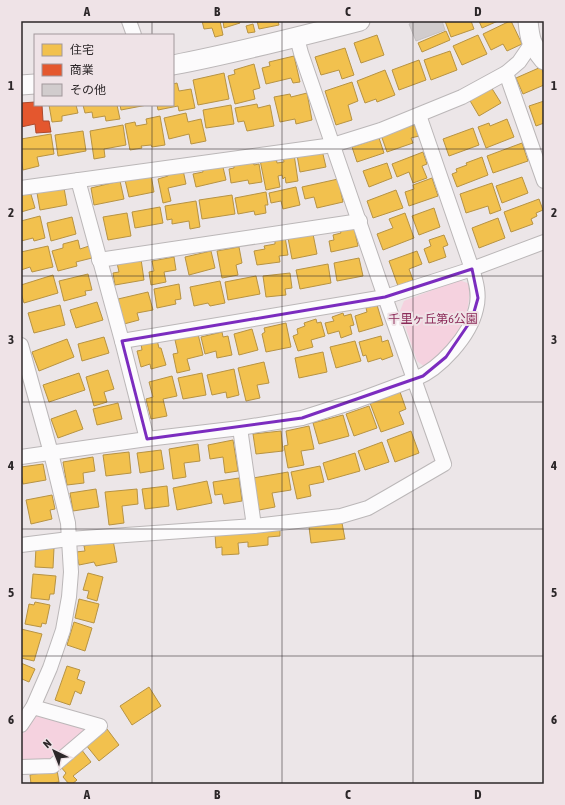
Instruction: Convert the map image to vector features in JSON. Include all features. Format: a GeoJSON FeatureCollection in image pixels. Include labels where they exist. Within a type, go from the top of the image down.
{"type":"FeatureCollection","features":[{"type":"Feature","properties":{"kind":"street"},"geometry":{"type":"LineString","coordinates":[[129,21],[134,34]]}},
{"type":"Feature","properties":{"kind":"street"},"geometry":{"type":"LineString","coordinates":[[174,65],[297,38],[360,21]]}},
{"type":"Feature","properties":{"kind":"street"},"geometry":{"type":"LineString","coordinates":[[528,21],[532,43],[544,60]]}},
{"type":"Feature","properties":{"kind":"street"},"geometry":{"type":"LineString","coordinates":[[21,545],[69,539],[254,526],[341,516],[368,508],[444,464],[385,297],[297,38]]}},
{"type":"Feature","properties":{"kind":"street"},"geometry":{"type":"LineString","coordinates":[[21,188],[333,144],[381,130],[462,97],[506,73],[519,62],[532,43]]}},
{"type":"Feature","properties":{"kind":"street"},"geometry":{"type":"LineString","coordinates":[[506,73],[544,181]]}},
{"type":"Feature","properties":{"kind":"street"},"geometry":{"type":"LineString","coordinates":[[21,85],[34,84]]}},
{"type":"Feature","properties":{"kind":"street"},"geometry":{"type":"LineString","coordinates":[[21,457],[147,439],[240,428],[302,418],[356,401],[423,376],[436,366],[457,345],[468,330],[476,309],[478,298],[476,280],[419,115]]}},
{"type":"Feature","properties":{"kind":"street"},"geometry":{"type":"LineString","coordinates":[[78,180],[122,340],[147,439]]}},
{"type":"Feature","properties":{"kind":"street"},"geometry":{"type":"LineString","coordinates":[[99,260],[360,221]]}},
{"type":"Feature","properties":{"kind":"street"},"geometry":{"type":"LineString","coordinates":[[122,340],[385,297],[472,269],[544,242]]}},
{"type":"Feature","properties":{"kind":"street"},"geometry":{"type":"LineString","coordinates":[[21,345],[51,453],[68,523],[71,572],[69,597],[63,630],[50,668],[33,707],[21,725]]}},
{"type":"Feature","properties":{"kind":"street"},"geometry":{"type":"LineString","coordinates":[[240,428],[254,526]]}},
{"type":"Feature","properties":{"kind":"street"},"geometry":{"type":"LineString","coordinates":[[21,768],[53,766],[100,726],[33,707]]}},
{"type":"Feature","properties":{"kind":"highlighted area"},"geometry":{"type":"Polygon","coordinates":[[[472,269],[478,298],[472,319],[446,357],[423,376],[302,418],[147,439],[122,341],[385,297],[472,269]]]}},
{"type":"Feature","properties":{"kind":"green space","name":"千里ヶ丘第6公園"},"geometry":{"type":"Polygon","coordinates":[[[459,280],[470,284],[466,316],[454,337],[425,367],[417,361],[400,311],[404,301],[459,280]]]}},
{"type":"Feature","properties":{"kind":"green space"},"geometry":{"type":"Polygon","coordinates":[[[35,714],[81,726],[85,733],[51,761],[21,763],[21,736],[35,714]]]}},
{"type":"Feature","properties":{"kind":"building: 住宅"},"geometry":{"type":"Polygon","coordinates":[[[202,21],[220,21],[223,35],[215,37],[212,28],[204,29],[202,21]]]}},
{"type":"Feature","properties":{"kind":"building: 住宅"},"geometry":{"type":"Polygon","coordinates":[[[223,21],[239,21],[240,23],[224,28],[223,21]]]}},
{"type":"Feature","properties":{"kind":"building: 住宅"},"geometry":{"type":"Polygon","coordinates":[[[257,21],[278,21],[279,25],[259,29],[257,21]]]}},
{"type":"Feature","properties":{"kind":"building: 住宅"},"geometry":{"type":"Polygon","coordinates":[[[445,21],[471,21],[474,29],[451,37],[445,21]]]}},
{"type":"Feature","properties":{"kind":"building: 住宅"},"geometry":{"type":"Polygon","coordinates":[[[479,21],[498,21],[482,28],[479,21]]]}},
{"type":"Feature","properties":{"kind":"building: 住宅"},"geometry":{"type":"Polygon","coordinates":[[[510,21],[522,44],[507,51],[503,44],[491,50],[483,34],[510,21]]]}},
{"type":"Feature","properties":{"kind":"building: 住宅"},"geometry":{"type":"Polygon","coordinates":[[[253,24],[255,32],[248,33],[246,26],[253,24]]]}},
{"type":"Feature","properties":{"kind":"building: 住宅"},"geometry":{"type":"Polygon","coordinates":[[[446,31],[450,40],[422,52],[418,43],[446,31]]]}},
{"type":"Feature","properties":{"kind":"building: 住宅"},"geometry":{"type":"Polygon","coordinates":[[[377,35],[384,55],[361,63],[354,43],[377,35]]]}},
{"type":"Feature","properties":{"kind":"building: 住宅"},"geometry":{"type":"Polygon","coordinates":[[[478,35],[487,54],[462,65],[453,46],[478,35]]]}},
{"type":"Feature","properties":{"kind":"building: 住宅"},"geometry":{"type":"Polygon","coordinates":[[[345,48],[354,75],[342,79],[339,70],[321,75],[315,57],[345,48]]]}},
{"type":"Feature","properties":{"kind":"building: 住宅"},"geometry":{"type":"Polygon","coordinates":[[[450,51],[457,70],[431,80],[424,60],[450,51]]]}},
{"type":"Feature","properties":{"kind":"building: 住宅"},"geometry":{"type":"Polygon","coordinates":[[[294,56],[300,82],[293,83],[291,78],[266,84],[262,68],[270,66],[269,62],[294,56]]]}},
{"type":"Feature","properties":{"kind":"building: 住宅"},"geometry":{"type":"Polygon","coordinates":[[[419,60],[426,80],[399,90],[392,70],[419,60]]]}},
{"type":"Feature","properties":{"kind":"building: 住宅"},"geometry":{"type":"Polygon","coordinates":[[[254,64],[260,88],[253,90],[255,99],[235,104],[228,76],[235,74],[234,70],[254,64]]]}},
{"type":"Feature","properties":{"kind":"building: 住宅"},"geometry":{"type":"Polygon","coordinates":[[[541,67],[544,74],[544,85],[523,94],[516,78],[541,67]]]}},
{"type":"Feature","properties":{"kind":"building: 住宅"},"geometry":{"type":"Polygon","coordinates":[[[385,70],[395,95],[377,102],[376,99],[365,103],[357,81],[385,70]]]}},
{"type":"Feature","properties":{"kind":"building: 住宅"},"geometry":{"type":"Polygon","coordinates":[[[224,73],[229,99],[198,105],[193,80],[224,73]]]}},
{"type":"Feature","properties":{"kind":"building: 住宅"},"geometry":{"type":"Polygon","coordinates":[[[352,82],[358,101],[348,105],[352,120],[336,125],[325,91],[352,82]]]}},
{"type":"Feature","properties":{"kind":"building: 住宅"},"geometry":{"type":"Polygon","coordinates":[[[177,83],[179,91],[191,89],[195,108],[179,111],[178,106],[158,110],[157,106],[174,106],[174,84],[177,83]]]}},
{"type":"Feature","properties":{"kind":"building: 住宅"},"geometry":{"type":"Polygon","coordinates":[[[491,87],[501,103],[479,116],[469,99],[491,87]]]}},
{"type":"Feature","properties":{"kind":"building: 住宅"},"geometry":{"type":"Polygon","coordinates":[[[307,93],[312,120],[296,124],[295,119],[280,122],[274,97],[290,94],[291,97],[307,93]]]}},
{"type":"Feature","properties":{"kind":"building: 住宅"},"geometry":{"type":"Polygon","coordinates":[[[544,101],[544,123],[536,126],[529,106],[544,101]]]}},
{"type":"Feature","properties":{"kind":"building: 住宅"},"geometry":{"type":"Polygon","coordinates":[[[257,104],[258,108],[270,105],[274,126],[247,131],[244,121],[238,122],[235,108],[257,104]]]}},
{"type":"Feature","properties":{"kind":"building: 住宅"},"geometry":{"type":"Polygon","coordinates":[[[231,105],[234,124],[206,128],[203,110],[231,105]]]}},
{"type":"Feature","properties":{"kind":"building: 住宅"},"geometry":{"type":"Polygon","coordinates":[[[49,106],[76,106],[78,113],[62,116],[62,121],[52,122],[49,106]]]}},
{"type":"Feature","properties":{"kind":"building: 住宅"},"geometry":{"type":"Polygon","coordinates":[[[83,106],[117,106],[120,119],[106,121],[105,116],[93,118],[92,112],[85,113],[83,106]]]}},
{"type":"Feature","properties":{"kind":"building: 住宅"},"geometry":{"type":"Polygon","coordinates":[[[120,106],[142,106],[121,110],[120,106]]]}},
{"type":"Feature","properties":{"kind":"building: 住宅"},"geometry":{"type":"Polygon","coordinates":[[[186,113],[188,122],[201,119],[206,141],[191,144],[189,134],[169,139],[164,118],[186,113]]]}},
{"type":"Feature","properties":{"kind":"building: 住宅"},"geometry":{"type":"Polygon","coordinates":[[[160,116],[165,145],[152,147],[151,145],[141,146],[142,148],[130,150],[125,124],[135,122],[136,126],[147,124],[146,119],[160,116]]]}},
{"type":"Feature","properties":{"kind":"building: 住宅"},"geometry":{"type":"Polygon","coordinates":[[[507,119],[514,137],[486,148],[478,127],[489,123],[490,126],[507,119]]]}},
{"type":"Feature","properties":{"kind":"building: 住宅"},"geometry":{"type":"Polygon","coordinates":[[[414,124],[419,136],[411,138],[413,143],[387,152],[381,135],[414,124]]]}},
{"type":"Feature","properties":{"kind":"building: 住宅"},"geometry":{"type":"Polygon","coordinates":[[[123,125],[126,145],[104,149],[105,157],[94,159],[90,131],[123,125]]]}},
{"type":"Feature","properties":{"kind":"building: 住宅"},"geometry":{"type":"Polygon","coordinates":[[[473,128],[479,145],[449,156],[443,139],[473,128]]]}},
{"type":"Feature","properties":{"kind":"building: 住宅"},"geometry":{"type":"Polygon","coordinates":[[[83,131],[86,151],[58,156],[55,135],[83,131]]]}},
{"type":"Feature","properties":{"kind":"building: 住宅"},"geometry":{"type":"Polygon","coordinates":[[[51,134],[54,154],[37,157],[39,166],[23,170],[21,158],[21,139],[51,134]]]}},
{"type":"Feature","properties":{"kind":"building: 住宅"},"geometry":{"type":"Polygon","coordinates":[[[379,138],[384,153],[357,162],[352,147],[379,138]]]}},
{"type":"Feature","properties":{"kind":"building: 住宅"},"geometry":{"type":"Polygon","coordinates":[[[522,143],[528,161],[493,173],[487,156],[522,143]]]}},
{"type":"Feature","properties":{"kind":"building: 住宅"},"geometry":{"type":"Polygon","coordinates":[[[322,150],[326,167],[300,172],[297,155],[322,150]]]}},
{"type":"Feature","properties":{"kind":"building: 住宅"},"geometry":{"type":"Polygon","coordinates":[[[423,152],[427,164],[422,166],[427,178],[413,183],[409,172],[397,177],[392,164],[423,152]]]}},
{"type":"Feature","properties":{"kind":"building: 住宅"},"geometry":{"type":"Polygon","coordinates":[[[294,154],[298,181],[286,183],[285,177],[283,179],[282,175],[278,176],[280,187],[266,190],[260,160],[276,157],[277,163],[284,162],[283,156],[294,154]]]}},
{"type":"Feature","properties":{"kind":"building: 住宅"},"geometry":{"type":"Polygon","coordinates":[[[482,157],[488,175],[457,187],[452,174],[457,172],[456,169],[467,165],[466,163],[482,157]]]}},
{"type":"Feature","properties":{"kind":"building: 住宅"},"geometry":{"type":"Polygon","coordinates":[[[253,161],[254,165],[259,164],[262,182],[249,184],[248,180],[231,183],[229,169],[234,168],[234,164],[253,161]]]}},
{"type":"Feature","properties":{"kind":"building: 住宅"},"geometry":{"type":"Polygon","coordinates":[[[222,163],[226,180],[196,187],[193,174],[203,172],[202,167],[222,163]]]}},
{"type":"Feature","properties":{"kind":"building: 住宅"},"geometry":{"type":"Polygon","coordinates":[[[387,163],[392,178],[369,187],[363,171],[387,163]]]}},
{"type":"Feature","properties":{"kind":"building: 住宅"},"geometry":{"type":"Polygon","coordinates":[[[183,170],[186,184],[168,188],[171,201],[163,203],[158,179],[168,176],[168,173],[183,170]]]}},
{"type":"Feature","properties":{"kind":"building: 住宅"},"geometry":{"type":"Polygon","coordinates":[[[151,175],[154,192],[129,197],[125,180],[151,175]]]}},
{"type":"Feature","properties":{"kind":"building: 住宅"},"geometry":{"type":"Polygon","coordinates":[[[522,177],[528,193],[502,203],[496,186],[522,177]]]}},
{"type":"Feature","properties":{"kind":"building: 住宅"},"geometry":{"type":"Polygon","coordinates":[[[432,178],[438,196],[409,206],[405,192],[414,189],[413,185],[432,178]]]}},
{"type":"Feature","properties":{"kind":"building: 住宅"},"geometry":{"type":"Polygon","coordinates":[[[338,179],[343,202],[317,208],[314,197],[305,199],[302,187],[338,179]]]}},
{"type":"Feature","properties":{"kind":"building: 住宅"},"geometry":{"type":"Polygon","coordinates":[[[120,181],[124,199],[94,205],[91,188],[120,181]]]}},
{"type":"Feature","properties":{"kind":"building: 住宅"},"geometry":{"type":"Polygon","coordinates":[[[492,183],[501,210],[490,214],[488,206],[466,213],[460,194],[492,183]]]}},
{"type":"Feature","properties":{"kind":"building: 住宅"},"geometry":{"type":"Polygon","coordinates":[[[296,187],[300,205],[283,209],[281,201],[271,203],[269,193],[296,187]]]}},
{"type":"Feature","properties":{"kind":"building: 住宅"},"geometry":{"type":"Polygon","coordinates":[[[64,188],[67,205],[40,210],[37,193],[64,188]]]}},
{"type":"Feature","properties":{"kind":"building: 住宅"},"geometry":{"type":"Polygon","coordinates":[[[396,190],[403,208],[373,218],[367,201],[396,190]]]}},
{"type":"Feature","properties":{"kind":"building: 住宅"},"geometry":{"type":"Polygon","coordinates":[[[30,191],[35,208],[21,212],[21,193],[30,191]]]}},
{"type":"Feature","properties":{"kind":"building: 住宅"},"geometry":{"type":"Polygon","coordinates":[[[266,192],[268,205],[265,205],[266,213],[255,215],[254,211],[238,214],[235,198],[266,192]]]}},
{"type":"Feature","properties":{"kind":"building: 住宅"},"geometry":{"type":"Polygon","coordinates":[[[232,195],[235,214],[202,219],[199,200],[232,195]]]}},
{"type":"Feature","properties":{"kind":"building: 住宅"},"geometry":{"type":"Polygon","coordinates":[[[539,199],[543,210],[536,213],[537,216],[531,219],[533,224],[511,232],[504,212],[539,199]]]}},
{"type":"Feature","properties":{"kind":"building: 住宅"},"geometry":{"type":"Polygon","coordinates":[[[196,201],[200,227],[190,229],[189,221],[172,224],[172,219],[167,220],[165,206],[196,201]]]}},
{"type":"Feature","properties":{"kind":"building: 住宅"},"geometry":{"type":"Polygon","coordinates":[[[160,207],[163,223],[135,228],[132,212],[160,207]]]}},
{"type":"Feature","properties":{"kind":"building: 住宅"},"geometry":{"type":"Polygon","coordinates":[[[434,208],[440,227],[419,235],[412,216],[434,208]]]}},
{"type":"Feature","properties":{"kind":"building: 住宅"},"geometry":{"type":"Polygon","coordinates":[[[127,213],[131,236],[108,240],[103,217],[127,213]]]}},
{"type":"Feature","properties":{"kind":"building: 住宅"},"geometry":{"type":"Polygon","coordinates":[[[405,213],[414,238],[383,250],[377,234],[393,228],[389,219],[405,213]]]}},
{"type":"Feature","properties":{"kind":"building: 住宅"},"geometry":{"type":"Polygon","coordinates":[[[40,216],[45,238],[34,241],[33,238],[21,241],[21,221],[40,216]]]}},
{"type":"Feature","properties":{"kind":"building: 住宅"},"geometry":{"type":"Polygon","coordinates":[[[72,217],[76,234],[51,241],[47,223],[72,217]]]}},
{"type":"Feature","properties":{"kind":"building: 住宅"},"geometry":{"type":"Polygon","coordinates":[[[498,218],[505,238],[479,248],[472,228],[498,218]]]}},
{"type":"Feature","properties":{"kind":"building: 住宅"},"geometry":{"type":"Polygon","coordinates":[[[354,228],[358,246],[331,252],[329,241],[334,240],[333,235],[341,233],[340,231],[354,228]]]}},
{"type":"Feature","properties":{"kind":"building: 住宅"},"geometry":{"type":"Polygon","coordinates":[[[313,234],[317,254],[292,259],[288,238],[313,234]]]}},
{"type":"Feature","properties":{"kind":"building: 住宅"},"geometry":{"type":"Polygon","coordinates":[[[444,235],[448,245],[443,247],[446,257],[429,263],[424,249],[431,246],[429,240],[444,235]]]}},
{"type":"Feature","properties":{"kind":"building: 住宅"},"geometry":{"type":"Polygon","coordinates":[[[285,237],[288,255],[279,256],[280,262],[257,265],[254,251],[265,249],[264,246],[275,244],[275,239],[285,237]]]}},
{"type":"Feature","properties":{"kind":"building: 住宅"},"geometry":{"type":"Polygon","coordinates":[[[78,240],[80,249],[89,246],[92,258],[76,262],[77,266],[58,271],[52,251],[63,248],[63,244],[78,240]]]}},
{"type":"Feature","properties":{"kind":"building: 住宅"},"geometry":{"type":"Polygon","coordinates":[[[48,246],[53,267],[32,272],[30,267],[21,270],[21,252],[48,246]]]}},
{"type":"Feature","properties":{"kind":"building: 住宅"},"geometry":{"type":"Polygon","coordinates":[[[239,247],[242,263],[236,265],[238,275],[222,278],[217,251],[239,247]]]}},
{"type":"Feature","properties":{"kind":"building: 住宅"},"geometry":{"type":"Polygon","coordinates":[[[211,251],[215,268],[189,275],[185,257],[211,251]]]}},
{"type":"Feature","properties":{"kind":"building: 住宅"},"geometry":{"type":"Polygon","coordinates":[[[417,251],[422,264],[409,269],[413,280],[398,286],[389,261],[417,251]]]}},
{"type":"Feature","properties":{"kind":"building: 住宅"},"geometry":{"type":"Polygon","coordinates":[[[174,257],[176,270],[164,272],[166,282],[151,285],[149,272],[154,271],[152,261],[174,257]]]}},
{"type":"Feature","properties":{"kind":"building: 住宅"},"geometry":{"type":"Polygon","coordinates":[[[359,258],[363,276],[337,281],[334,263],[359,258]]]}},
{"type":"Feature","properties":{"kind":"building: 住宅"},"geometry":{"type":"Polygon","coordinates":[[[141,259],[144,280],[115,285],[113,273],[119,272],[117,263],[141,259]]]}},
{"type":"Feature","properties":{"kind":"building: 住宅"},"geometry":{"type":"Polygon","coordinates":[[[328,264],[331,283],[300,289],[296,270],[328,264]]]}},
{"type":"Feature","properties":{"kind":"building: 住宅"},"geometry":{"type":"Polygon","coordinates":[[[290,273],[292,288],[285,289],[286,295],[266,297],[263,276],[290,273]]]}},
{"type":"Feature","properties":{"kind":"building: 住宅"},"geometry":{"type":"Polygon","coordinates":[[[88,274],[92,290],[85,291],[86,295],[64,301],[59,281],[88,274]]]}},
{"type":"Feature","properties":{"kind":"building: 住宅"},"geometry":{"type":"Polygon","coordinates":[[[53,275],[58,293],[24,303],[21,293],[21,285],[53,275]]]}},
{"type":"Feature","properties":{"kind":"building: 住宅"},"geometry":{"type":"Polygon","coordinates":[[[256,276],[260,294],[228,300],[225,282],[256,276]]]}},
{"type":"Feature","properties":{"kind":"building: 住宅"},"geometry":{"type":"Polygon","coordinates":[[[220,281],[225,303],[210,306],[208,303],[194,306],[190,287],[220,281]]]}},
{"type":"Feature","properties":{"kind":"building: 住宅"},"geometry":{"type":"Polygon","coordinates":[[[179,284],[181,299],[175,300],[176,304],[157,308],[154,289],[179,284]]]}},
{"type":"Feature","properties":{"kind":"building: 住宅"},"geometry":{"type":"Polygon","coordinates":[[[148,292],[153,310],[137,313],[139,320],[124,324],[118,299],[148,292]]]}},
{"type":"Feature","properties":{"kind":"building: 住宅"},"geometry":{"type":"Polygon","coordinates":[[[97,302],[103,320],[76,328],[70,310],[97,302]]]}},
{"type":"Feature","properties":{"kind":"building: 住宅"},"geometry":{"type":"Polygon","coordinates":[[[60,305],[65,325],[34,333],[28,313],[60,305]]]}},
{"type":"Feature","properties":{"kind":"building: 住宅"},"geometry":{"type":"Polygon","coordinates":[[[377,305],[383,325],[359,332],[355,316],[367,312],[366,308],[377,305]]]}},
{"type":"Feature","properties":{"kind":"building: 住宅"},"geometry":{"type":"Polygon","coordinates":[[[343,313],[344,316],[351,314],[354,325],[350,326],[352,334],[341,338],[339,331],[328,334],[325,323],[334,321],[332,317],[343,313]]]}},
{"type":"Feature","properties":{"kind":"building: 住宅"},"geometry":{"type":"Polygon","coordinates":[[[316,319],[317,323],[321,322],[325,336],[311,340],[313,347],[298,351],[293,336],[298,334],[297,329],[305,326],[304,323],[316,319]]]}},
{"type":"Feature","properties":{"kind":"building: 住宅"},"geometry":{"type":"Polygon","coordinates":[[[286,323],[291,347],[266,352],[262,334],[265,332],[264,328],[286,323]]]}},
{"type":"Feature","properties":{"kind":"building: 住宅"},"geometry":{"type":"Polygon","coordinates":[[[252,329],[258,350],[239,355],[234,334],[252,329]]]}},
{"type":"Feature","properties":{"kind":"building: 住宅"},"geometry":{"type":"Polygon","coordinates":[[[222,332],[223,337],[228,336],[232,355],[217,358],[216,351],[205,354],[201,337],[222,332]]]}},
{"type":"Feature","properties":{"kind":"building: 住宅"},"geometry":{"type":"Polygon","coordinates":[[[198,334],[203,355],[187,359],[190,370],[177,373],[173,354],[178,353],[175,340],[198,334]]]}},
{"type":"Feature","properties":{"kind":"building: 住宅"},"geometry":{"type":"Polygon","coordinates":[[[381,336],[382,342],[388,340],[393,356],[382,360],[381,358],[368,362],[366,355],[363,356],[359,342],[381,336]]]}},
{"type":"Feature","properties":{"kind":"building: 住宅"},"geometry":{"type":"Polygon","coordinates":[[[104,337],[109,353],[82,361],[78,344],[104,337]]]}},
{"type":"Feature","properties":{"kind":"building: 住宅"},"geometry":{"type":"Polygon","coordinates":[[[67,339],[74,357],[39,371],[32,352],[67,339]]]}},
{"type":"Feature","properties":{"kind":"building: 住宅"},"geometry":{"type":"Polygon","coordinates":[[[157,340],[166,365],[151,369],[150,364],[141,367],[137,351],[142,350],[141,344],[157,340]]]}},
{"type":"Feature","properties":{"kind":"building: 住宅"},"geometry":{"type":"Polygon","coordinates":[[[355,341],[361,361],[336,368],[330,347],[355,341]]]}},
{"type":"Feature","properties":{"kind":"building: 住宅"},"geometry":{"type":"Polygon","coordinates":[[[323,352],[327,372],[299,378],[295,358],[323,352]]]}},
{"type":"Feature","properties":{"kind":"building: 住宅"},"geometry":{"type":"Polygon","coordinates":[[[264,362],[269,383],[257,385],[260,398],[246,401],[238,368],[264,362]]]}},
{"type":"Feature","properties":{"kind":"building: 住宅"},"geometry":{"type":"Polygon","coordinates":[[[234,369],[239,395],[227,398],[226,392],[212,395],[207,375],[234,369]]]}},
{"type":"Feature","properties":{"kind":"building: 住宅"},"geometry":{"type":"Polygon","coordinates":[[[108,370],[114,389],[104,392],[107,402],[94,406],[86,377],[108,370]]]}},
{"type":"Feature","properties":{"kind":"building: 住宅"},"geometry":{"type":"Polygon","coordinates":[[[79,373],[85,390],[49,402],[43,385],[79,373]]]}},
{"type":"Feature","properties":{"kind":"building: 住宅"},"geometry":{"type":"Polygon","coordinates":[[[202,373],[206,395],[183,399],[178,378],[202,373]]]}},
{"type":"Feature","properties":{"kind":"building: 住宅"},"geometry":{"type":"Polygon","coordinates":[[[172,376],[177,396],[163,399],[167,416],[151,419],[146,399],[153,397],[149,382],[172,376]]]}},
{"type":"Feature","properties":{"kind":"building: 住宅"},"geometry":{"type":"Polygon","coordinates":[[[400,392],[406,409],[399,412],[404,424],[381,432],[370,403],[400,392]]]}},
{"type":"Feature","properties":{"kind":"building: 住宅"},"geometry":{"type":"Polygon","coordinates":[[[118,403],[122,419],[97,425],[93,409],[118,403]]]}},
{"type":"Feature","properties":{"kind":"building: 住宅"},"geometry":{"type":"Polygon","coordinates":[[[369,406],[377,428],[354,436],[346,414],[369,406]]]}},
{"type":"Feature","properties":{"kind":"building: 住宅"},"geometry":{"type":"Polygon","coordinates":[[[76,410],[83,429],[58,438],[51,419],[76,410]]]}},
{"type":"Feature","properties":{"kind":"building: 住宅"},"geometry":{"type":"Polygon","coordinates":[[[343,415],[349,436],[319,444],[313,423],[343,415]]]}},
{"type":"Feature","properties":{"kind":"building: 住宅"},"geometry":{"type":"Polygon","coordinates":[[[309,426],[314,449],[301,451],[304,465],[288,468],[284,446],[288,445],[286,431],[309,426]]]}},
{"type":"Feature","properties":{"kind":"building: 住宅"},"geometry":{"type":"Polygon","coordinates":[[[281,431],[283,451],[256,454],[253,434],[281,431]]]}},
{"type":"Feature","properties":{"kind":"building: 住宅"},"geometry":{"type":"Polygon","coordinates":[[[411,431],[419,453],[395,462],[387,440],[411,431]]]}},
{"type":"Feature","properties":{"kind":"building: 住宅"},"geometry":{"type":"Polygon","coordinates":[[[233,440],[238,471],[225,473],[223,457],[210,459],[208,445],[233,440]]]}},
{"type":"Feature","properties":{"kind":"building: 住宅"},"geometry":{"type":"Polygon","coordinates":[[[382,442],[389,462],[365,470],[358,451],[382,442]]]}},
{"type":"Feature","properties":{"kind":"building: 住宅"},"geometry":{"type":"Polygon","coordinates":[[[198,444],[200,461],[184,463],[186,477],[173,479],[169,449],[198,444]]]}},
{"type":"Feature","properties":{"kind":"building: 住宅"},"geometry":{"type":"Polygon","coordinates":[[[161,450],[164,469],[140,473],[137,453],[161,450]]]}},
{"type":"Feature","properties":{"kind":"building: 住宅"},"geometry":{"type":"Polygon","coordinates":[[[129,452],[131,473],[106,476],[103,455],[129,452]]]}},
{"type":"Feature","properties":{"kind":"building: 住宅"},"geometry":{"type":"Polygon","coordinates":[[[355,453],[360,471],[328,480],[323,463],[355,453]]]}},
{"type":"Feature","properties":{"kind":"building: 住宅"},"geometry":{"type":"Polygon","coordinates":[[[93,457],[95,471],[83,473],[84,483],[67,485],[63,462],[93,457]]]}},
{"type":"Feature","properties":{"kind":"building: 住宅"},"geometry":{"type":"Polygon","coordinates":[[[43,464],[46,480],[23,484],[21,467],[43,464]]]}},
{"type":"Feature","properties":{"kind":"building: 住宅"},"geometry":{"type":"Polygon","coordinates":[[[320,466],[324,482],[309,485],[311,496],[297,499],[291,472],[320,466]]]}},
{"type":"Feature","properties":{"kind":"building: 住宅"},"geometry":{"type":"Polygon","coordinates":[[[288,472],[291,490],[272,493],[275,507],[259,510],[253,478],[288,472]]]}},
{"type":"Feature","properties":{"kind":"building: 住宅"},"geometry":{"type":"Polygon","coordinates":[[[239,478],[242,501],[224,504],[222,494],[215,495],[213,482],[239,478]]]}},
{"type":"Feature","properties":{"kind":"building: 住宅"},"geometry":{"type":"Polygon","coordinates":[[[207,481],[212,503],[177,510],[173,488],[207,481]]]}},
{"type":"Feature","properties":{"kind":"building: 住宅"},"geometry":{"type":"Polygon","coordinates":[[[167,486],[169,506],[145,509],[142,489],[167,486]]]}},
{"type":"Feature","properties":{"kind":"building: 住宅"},"geometry":{"type":"Polygon","coordinates":[[[96,489],[99,507],[73,511],[70,493],[96,489]]]}},
{"type":"Feature","properties":{"kind":"building: 住宅"},"geometry":{"type":"Polygon","coordinates":[[[137,489],[138,504],[122,506],[124,523],[109,525],[105,492],[137,489]]]}},
{"type":"Feature","properties":{"kind":"building: 住宅"},"geometry":{"type":"Polygon","coordinates":[[[52,495],[55,509],[50,510],[52,519],[31,524],[26,500],[52,495]]]}},
{"type":"Feature","properties":{"kind":"building: 住宅"},"geometry":{"type":"Polygon","coordinates":[[[342,523],[345,539],[311,543],[309,527],[342,523]]]}},
{"type":"Feature","properties":{"kind":"building: 住宅"},"geometry":{"type":"Polygon","coordinates":[[[280,528],[280,536],[268,537],[268,545],[248,547],[248,542],[238,543],[239,554],[222,555],[222,547],[216,548],[215,534],[280,528]]]}},
{"type":"Feature","properties":{"kind":"building: 住宅"},"geometry":{"type":"Polygon","coordinates":[[[113,540],[117,562],[96,566],[94,562],[79,565],[76,552],[85,551],[84,546],[113,540]]]}},
{"type":"Feature","properties":{"kind":"building: 住宅"},"geometry":{"type":"Polygon","coordinates":[[[36,547],[54,548],[53,568],[35,567],[36,547]]]}},
{"type":"Feature","properties":{"kind":"building: 住宅"},"geometry":{"type":"Polygon","coordinates":[[[88,573],[103,577],[97,601],[87,598],[89,591],[83,590],[88,573]]]}},
{"type":"Feature","properties":{"kind":"building: 住宅"},"geometry":{"type":"Polygon","coordinates":[[[33,574],[56,576],[54,594],[50,594],[49,600],[31,598],[33,574]]]}},
{"type":"Feature","properties":{"kind":"building: 住宅"},"geometry":{"type":"Polygon","coordinates":[[[79,599],[99,604],[94,623],[75,618],[79,599]]]}},
{"type":"Feature","properties":{"kind":"building: 住宅"},"geometry":{"type":"Polygon","coordinates":[[[35,602],[50,605],[46,624],[42,623],[41,627],[25,624],[29,604],[34,605],[35,602]]]}},
{"type":"Feature","properties":{"kind":"building: 住宅"},"geometry":{"type":"Polygon","coordinates":[[[74,622],[92,628],[85,651],[67,645],[74,622]]]}},
{"type":"Feature","properties":{"kind":"building: 住宅"},"geometry":{"type":"Polygon","coordinates":[[[21,629],[42,634],[34,661],[21,658],[21,629]]]}},
{"type":"Feature","properties":{"kind":"building: 住宅"},"geometry":{"type":"Polygon","coordinates":[[[21,663],[35,669],[29,682],[22,679],[21,682],[21,663]]]}},
{"type":"Feature","properties":{"kind":"building: 住宅"},"geometry":{"type":"Polygon","coordinates":[[[67,666],[80,670],[77,679],[85,682],[81,694],[75,691],[70,705],[55,700],[67,666]]]}},
{"type":"Feature","properties":{"kind":"building: 住宅"},"geometry":{"type":"Polygon","coordinates":[[[149,687],[161,706],[132,725],[120,706],[149,687]]]}},
{"type":"Feature","properties":{"kind":"building: 住宅"},"geometry":{"type":"Polygon","coordinates":[[[107,729],[119,745],[99,761],[86,745],[107,729]]]}},
{"type":"Feature","properties":{"kind":"building: 住宅"},"geometry":{"type":"Polygon","coordinates":[[[81,749],[91,762],[73,776],[77,780],[72,784],[69,784],[63,777],[66,773],[60,766],[81,749]]]}},
{"type":"Feature","properties":{"kind":"building: 住宅"},"geometry":{"type":"Polygon","coordinates":[[[57,770],[59,782],[31,784],[30,775],[57,770]]]}},
{"type":"Feature","properties":{"kind":"building: 商業"},"geometry":{"type":"Polygon","coordinates":[[[34,102],[34,106],[42,106],[43,121],[49,121],[51,132],[36,133],[35,124],[21,127],[21,103],[34,102]]]}},
{"type":"Feature","properties":{"kind":"building: その他"},"geometry":{"type":"Polygon","coordinates":[[[417,21],[442,21],[445,30],[416,41],[409,24],[417,21]]]}}]}
